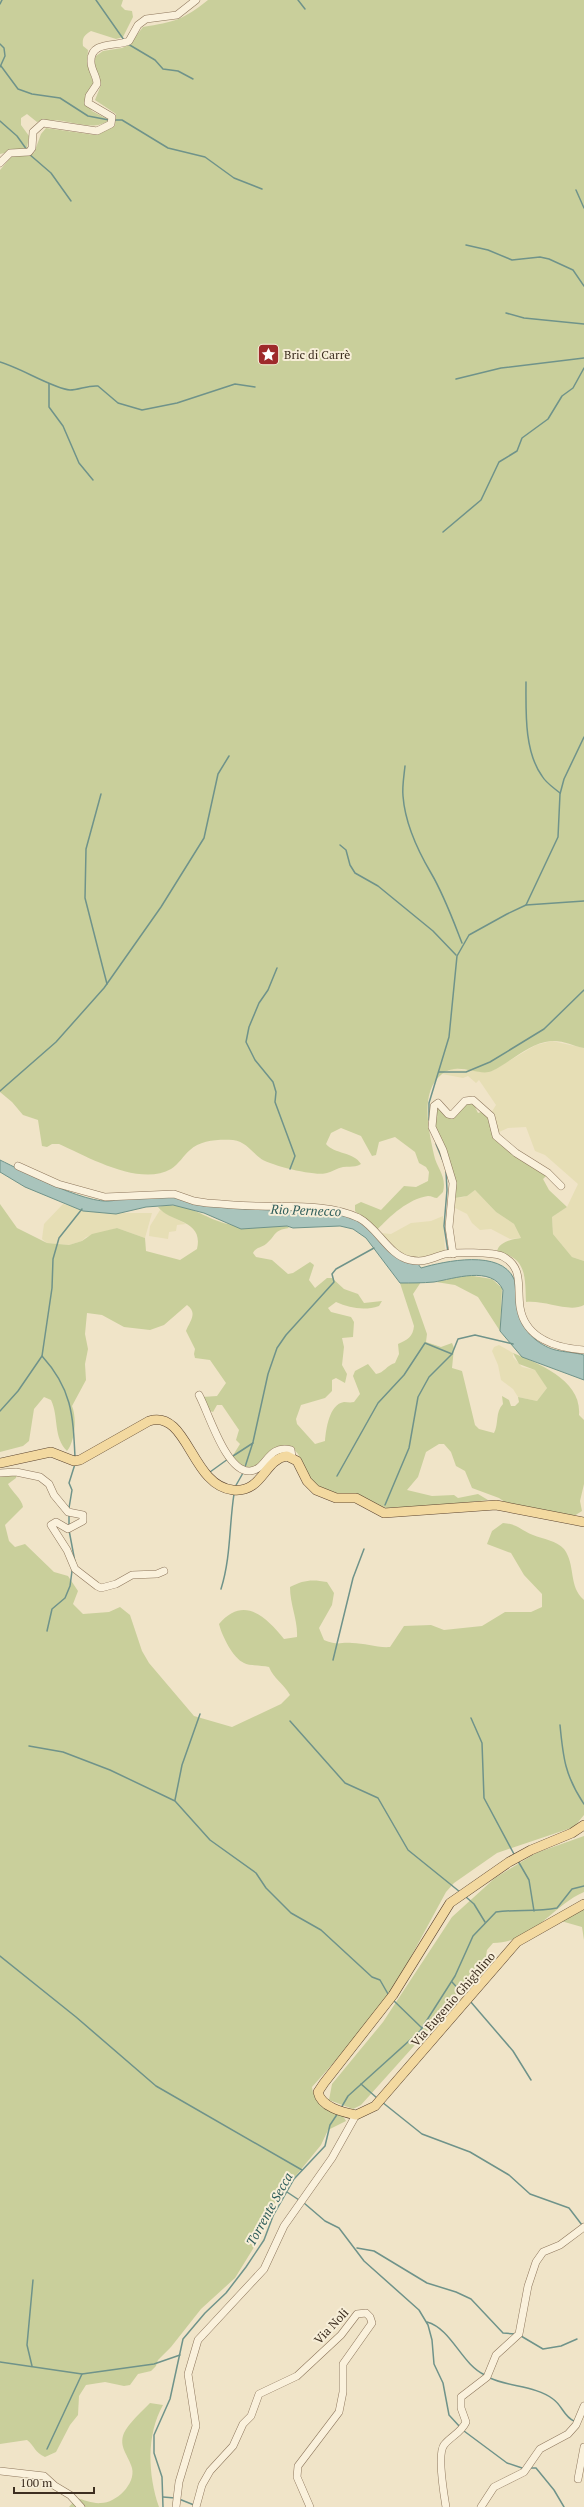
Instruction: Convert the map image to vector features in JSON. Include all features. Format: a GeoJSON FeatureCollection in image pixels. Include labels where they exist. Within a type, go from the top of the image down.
{"type":"FeatureCollection","features":[{"type":"Feature","properties":{"kind":"main road"},"geometry":{"type":"LineString","coordinates":[[0,1463],[51,1452],[74,1461],[80,1460],[149,1421],[159,1419],[165,1421],[181,1435],[204,1475],[212,1482],[231,1490],[247,1488],[254,1484],[275,1461],[282,1456],[292,1457],[307,1481],[316,1490],[336,1498],[356,1498],[384,1513],[496,1505],[584,1522]]}},
{"type":"Feature","properties":{"kind":"main road"},"geometry":{"type":"LineString","coordinates":[[352,2114],[325,2104],[319,2099],[318,2092],[393,1995],[450,1904],[509,1862],[530,1850],[572,1833],[584,1826]]}},
{"type":"Feature","properties":{"kind":"main road","name":"Via Eugenio Ghighlino"},"geometry":{"type":"LineString","coordinates":[[352,2114],[375,2106],[517,1942],[584,1904]]}},
{"type":"Feature","properties":{"kind":"street"},"geometry":{"type":"LineString","coordinates":[[0,163],[6,155],[29,152],[32,148],[33,132],[43,123],[97,131],[111,124],[112,117],[88,102],[89,96],[97,84],[91,63],[94,53],[103,45],[129,41],[138,25],[146,19],[177,15],[196,0]]}},
{"type":"Feature","properties":{"kind":"street"},"geometry":{"type":"LineString","coordinates":[[449,1254],[449,1227],[454,1190],[452,1174],[432,1127],[434,1106],[438,1102],[448,1114],[452,1115],[464,1101],[473,1100],[491,1116],[496,1136],[516,1153],[548,1173],[562,1186]]}},
{"type":"Feature","properties":{"kind":"street"},"geometry":{"type":"LineString","coordinates":[[18,1166],[58,1184],[105,1197],[174,1194],[194,1201],[207,1203],[326,1209],[360,1218],[396,1253],[408,1260],[422,1262],[449,1254],[496,1254],[509,1260],[517,1272],[520,1311],[535,1333],[559,1348],[584,1350]]}},
{"type":"Feature","properties":{"kind":"street"},"geometry":{"type":"LineString","coordinates":[[199,1395],[209,1413],[218,1440],[228,1456],[243,1470],[249,1471],[256,1469],[271,1453],[278,1450],[291,1450],[292,1457]]}},
{"type":"Feature","properties":{"kind":"street"},"geometry":{"type":"LineString","coordinates":[[0,1473],[16,1472],[40,1477],[49,1484],[54,1495],[68,1512],[84,1516],[82,1522],[68,1529],[56,1522],[51,1525],[67,1550],[75,1568],[97,1586],[101,1588],[116,1584],[132,1575],[157,1574],[164,1571]]}},
{"type":"Feature","properties":{"kind":"street"},"geometry":{"type":"LineString","coordinates":[[176,2507],[179,2482],[196,2426],[188,2374],[198,2340],[264,2269],[284,2226],[332,2158],[352,2114]]}},
{"type":"Feature","properties":{"kind":"street"},"geometry":{"type":"LineString","coordinates":[[446,2507],[441,2456],[443,2447],[463,2429],[466,2422],[461,2408],[461,2397],[487,2377],[496,2354],[518,2334],[528,2286],[536,2262],[543,2252],[560,2245],[584,2227]]}},
{"type":"Feature","properties":{"kind":"street","name":"Via Noli"},"geometry":{"type":"LineString","coordinates":[[196,2507],[202,2485],[210,2471],[233,2446],[243,2424],[251,2416],[260,2394],[297,2376],[341,2335],[357,2314],[366,2313],[370,2317],[372,2323],[343,2364],[343,2392],[339,2412],[298,2466],[298,2481],[310,2507]]}},
{"type":"Feature","properties":{"kind":"street"},"geometry":{"type":"LineString","coordinates":[[481,2507],[494,2487],[524,2472],[540,2449],[568,2434],[576,2425],[584,2406]]}},
{"type":"Feature","properties":{"kind":"street"},"geometry":{"type":"LineString","coordinates":[[578,2479],[584,2447]]}},
{"type":"Feature","properties":{"kind":"street"},"geometry":{"type":"LineString","coordinates":[[0,2471],[44,2476],[55,2486],[70,2495],[81,2507]]}},
{"type":"Feature","properties":{"kind":"shaded area"},"geometry":{"type":"Polygon","coordinates":[[[552,1041],[584,1048],[584,1261],[572,1257],[553,1234],[552,1217],[567,1207],[578,1184],[545,1155],[535,1151],[526,1127],[508,1128],[497,1133],[491,1113],[496,1105],[479,1080],[476,1083],[468,1076],[463,1078],[442,1074],[452,1069],[490,1072],[536,1045],[552,1041]]]}},
{"type":"Feature","properties":{"kind":"shaded area"},"geometry":{"type":"Polygon","coordinates":[[[475,1190],[496,1212],[514,1224],[521,1238],[510,1239],[491,1229],[480,1230],[472,1223],[467,1214],[453,1207],[455,1198],[464,1197],[475,1190]]]}},
{"type":"Feature","properties":{"kind":"shaded area"},"geometry":{"type":"Polygon","coordinates":[[[63,1204],[101,1213],[152,1213],[145,1238],[117,1228],[86,1237],[82,1241],[69,1245],[47,1243],[42,1239],[44,1224],[63,1204]]]}},
{"type":"Feature","properties":{"kind":"shaded area"},"geometry":{"type":"Polygon","coordinates":[[[160,1210],[186,1224],[177,1225],[176,1231],[169,1232],[168,1239],[149,1236],[150,1226],[160,1210]]]}},
{"type":"Feature","properties":{"kind":"shaded area"},"geometry":{"type":"Polygon","coordinates":[[[443,1216],[445,1251],[420,1260],[401,1254],[381,1233],[391,1234],[411,1223],[431,1221],[443,1216]]]}},
{"type":"Feature","properties":{"kind":"shaded area"},"geometry":{"type":"Polygon","coordinates":[[[499,1345],[513,1353],[513,1357],[522,1367],[535,1370],[540,1374],[547,1388],[537,1401],[518,1397],[513,1389],[501,1380],[498,1365],[492,1351],[494,1347],[499,1345]]]}},
{"type":"Feature","properties":{"kind":"green space"},"geometry":{"type":"Polygon","coordinates":[[[0,0],[123,0],[121,6],[125,10],[132,11],[133,17],[123,37],[116,39],[91,31],[85,35],[83,39],[83,46],[88,50],[87,63],[94,85],[85,102],[92,111],[109,120],[102,124],[93,126],[57,120],[37,122],[27,114],[21,118],[21,125],[29,136],[27,148],[0,154],[0,0]]]}},
{"type":"Feature","properties":{"kind":"green space"},"geometry":{"type":"Polygon","coordinates":[[[208,0],[584,0],[584,1048],[564,1042],[543,1042],[535,1045],[492,1071],[481,1072],[455,1069],[448,1070],[442,1074],[430,1091],[428,1101],[428,1124],[435,1160],[444,1181],[443,1192],[437,1198],[428,1196],[407,1204],[377,1230],[355,1211],[355,1205],[361,1202],[381,1210],[404,1186],[416,1187],[428,1181],[429,1172],[426,1167],[419,1163],[415,1152],[395,1137],[379,1142],[376,1155],[372,1156],[361,1136],[341,1128],[331,1133],[326,1144],[334,1150],[354,1157],[361,1164],[322,1174],[293,1170],[272,1164],[260,1158],[248,1147],[238,1141],[222,1140],[199,1144],[188,1152],[171,1169],[158,1174],[144,1175],[114,1168],[59,1144],[52,1144],[47,1147],[42,1146],[38,1120],[23,1115],[12,1102],[0,1092],[0,170],[11,157],[34,153],[41,134],[46,128],[95,135],[115,126],[116,114],[95,100],[101,85],[94,62],[96,56],[103,51],[122,48],[129,45],[143,27],[171,22],[192,12],[208,0]]]}},
{"type":"Feature","properties":{"kind":"green space"},"geometry":{"type":"Polygon","coordinates":[[[467,1101],[473,1103],[478,1113],[484,1111],[488,1115],[492,1133],[548,1174],[543,1179],[549,1190],[567,1207],[552,1217],[553,1234],[572,1257],[584,1261],[584,1305],[571,1308],[526,1302],[524,1277],[519,1263],[514,1258],[497,1252],[503,1243],[521,1238],[514,1224],[496,1212],[475,1190],[467,1196],[455,1198],[436,1133],[435,1107],[448,1115],[467,1101]]]}},
{"type":"Feature","properties":{"kind":"green space"},"geometry":{"type":"Polygon","coordinates":[[[0,1204],[17,1228],[47,1243],[69,1245],[82,1241],[92,1234],[117,1228],[145,1238],[146,1251],[180,1260],[197,1249],[198,1239],[196,1232],[185,1223],[163,1212],[158,1207],[168,1205],[186,1208],[219,1222],[228,1224],[250,1226],[287,1226],[289,1228],[277,1232],[266,1244],[253,1253],[256,1257],[272,1260],[288,1274],[293,1273],[310,1262],[314,1265],[309,1280],[315,1288],[327,1278],[332,1278],[344,1289],[358,1294],[364,1303],[382,1301],[379,1306],[373,1308],[362,1309],[336,1302],[328,1308],[331,1312],[351,1317],[354,1322],[353,1337],[342,1338],[344,1347],[342,1365],[347,1374],[345,1383],[336,1378],[332,1380],[332,1391],[325,1398],[301,1405],[296,1419],[297,1424],[315,1444],[325,1441],[329,1418],[335,1407],[344,1402],[354,1402],[360,1394],[353,1376],[355,1371],[368,1364],[376,1374],[395,1363],[399,1354],[398,1344],[409,1338],[414,1326],[400,1283],[421,1282],[413,1294],[427,1334],[426,1342],[441,1347],[452,1343],[454,1348],[452,1368],[462,1371],[475,1425],[479,1429],[494,1433],[498,1414],[503,1404],[502,1396],[509,1400],[511,1406],[515,1406],[519,1402],[518,1397],[537,1401],[547,1388],[535,1370],[519,1364],[513,1353],[535,1362],[557,1375],[574,1392],[578,1403],[579,1415],[584,1420],[584,1484],[580,1501],[582,1511],[574,1516],[509,1505],[499,1498],[472,1488],[465,1471],[456,1466],[451,1452],[444,1444],[439,1444],[426,1452],[418,1477],[407,1490],[432,1496],[454,1495],[458,1498],[478,1494],[488,1500],[445,1505],[387,1508],[336,1494],[318,1486],[309,1477],[298,1454],[292,1447],[272,1451],[252,1468],[243,1466],[232,1457],[240,1444],[236,1440],[239,1430],[222,1405],[217,1405],[213,1412],[210,1411],[202,1397],[217,1396],[226,1383],[210,1360],[195,1358],[195,1349],[186,1331],[193,1314],[187,1305],[164,1325],[150,1330],[124,1327],[102,1315],[87,1313],[85,1334],[88,1349],[85,1364],[86,1380],[72,1406],[75,1423],[70,1447],[67,1451],[60,1440],[51,1400],[44,1397],[34,1409],[29,1441],[23,1446],[0,1452],[0,1204]]]}},
{"type":"Feature","properties":{"kind":"green space"},"geometry":{"type":"Polygon","coordinates":[[[467,1275],[492,1279],[502,1288],[500,1331],[478,1297],[455,1285],[436,1282],[467,1275]]]}},
{"type":"Feature","properties":{"kind":"green space"},"geometry":{"type":"Polygon","coordinates":[[[17,1473],[16,1478],[8,1484],[21,1501],[23,1507],[5,1525],[9,1541],[15,1547],[25,1544],[54,1572],[68,1576],[78,1591],[73,1604],[83,1614],[109,1612],[120,1607],[130,1615],[142,1651],[149,1663],[194,1716],[232,1727],[281,1704],[290,1695],[273,1675],[269,1667],[246,1664],[232,1652],[225,1640],[219,1624],[228,1615],[237,1611],[246,1610],[254,1612],[270,1623],[284,1639],[297,1637],[290,1587],[299,1583],[312,1580],[327,1582],[334,1593],[332,1605],[319,1628],[324,1640],[336,1643],[357,1643],[380,1647],[390,1647],[404,1626],[431,1625],[444,1630],[482,1626],[505,1612],[531,1612],[542,1607],[542,1594],[524,1575],[511,1553],[487,1544],[492,1531],[503,1523],[516,1526],[533,1535],[561,1546],[568,1555],[576,1588],[584,1600],[584,1815],[574,1827],[497,1853],[454,1883],[446,1892],[394,1988],[376,2015],[312,2087],[317,2099],[338,2112],[346,2121],[328,2130],[321,2145],[276,2200],[261,2236],[235,2278],[201,2309],[171,2347],[158,2360],[156,2366],[151,2371],[138,2374],[130,2385],[124,2386],[105,2382],[86,2385],[79,2396],[78,2415],[70,2425],[56,2452],[45,2457],[39,2453],[27,2440],[0,2444],[0,1474],[17,1473]]]}},
{"type":"Feature","properties":{"kind":"green space"},"geometry":{"type":"Polygon","coordinates":[[[584,1836],[584,1892],[572,1898],[532,1930],[520,1937],[508,1941],[493,1943],[487,1950],[484,1968],[361,2105],[353,2109],[329,2100],[332,2084],[383,2022],[452,1917],[495,1878],[536,1853],[584,1836]]]}},
{"type":"Feature","properties":{"kind":"green space"},"geometry":{"type":"Polygon","coordinates":[[[584,1908],[584,1940],[582,1927],[561,1921],[584,1908]]]}},
{"type":"Feature","properties":{"kind":"green space"},"geometry":{"type":"Polygon","coordinates":[[[150,2403],[163,2405],[157,2417],[151,2442],[150,2455],[155,2495],[159,2507],[69,2507],[77,2498],[89,2502],[101,2503],[113,2500],[124,2492],[131,2480],[132,2468],[123,2447],[122,2438],[136,2417],[150,2403]]]}},
{"type":"Feature","properties":{"kind":"water"},"geometry":{"type":"Polygon","coordinates":[[[0,1160],[59,1188],[93,1199],[107,1201],[175,1195],[245,1209],[315,1211],[350,1217],[363,1224],[400,1259],[418,1264],[421,1268],[458,1260],[485,1260],[497,1264],[507,1270],[514,1279],[519,1313],[523,1325],[536,1340],[548,1348],[584,1355],[584,1380],[522,1357],[500,1331],[503,1290],[498,1282],[490,1278],[472,1276],[434,1282],[400,1283],[366,1238],[353,1229],[340,1226],[293,1228],[287,1226],[241,1229],[204,1213],[173,1205],[146,1207],[116,1214],[83,1211],[25,1187],[0,1172],[0,1160]]]}},
{"type":"Feature","properties":{"kind":"waterway"},"geometry":{"type":"LineString","coordinates":[[0,4],[2,0]]}},
{"type":"Feature","properties":{"kind":"waterway"},"geometry":{"type":"LineString","coordinates":[[96,0],[124,40]]}},
{"type":"Feature","properties":{"kind":"waterway"},"geometry":{"type":"LineString","coordinates":[[298,0],[305,9]]}},
{"type":"Feature","properties":{"kind":"waterway"},"geometry":{"type":"LineString","coordinates":[[0,44],[4,48],[5,56],[0,67]]}},
{"type":"Feature","properties":{"kind":"waterway"},"geometry":{"type":"LineString","coordinates":[[128,44],[155,60],[163,69],[178,71],[193,79]]}},
{"type":"Feature","properties":{"kind":"waterway"},"geometry":{"type":"LineString","coordinates":[[1,66],[18,89],[32,94],[60,98],[88,116],[109,120]]}},
{"type":"Feature","properties":{"kind":"waterway"},"geometry":{"type":"LineString","coordinates":[[114,120],[122,120],[168,148],[205,157],[234,178],[262,189]]}},
{"type":"Feature","properties":{"kind":"waterway"},"geometry":{"type":"LineString","coordinates":[[0,121],[17,136],[27,150]]}},
{"type":"Feature","properties":{"kind":"waterway"},"geometry":{"type":"LineString","coordinates":[[29,154],[51,173],[71,201]]}},
{"type":"Feature","properties":{"kind":"waterway"},"geometry":{"type":"LineString","coordinates":[[576,190],[584,208]]}},
{"type":"Feature","properties":{"kind":"waterway"},"geometry":{"type":"LineString","coordinates":[[466,245],[488,250],[512,260],[540,257],[549,259],[573,270],[584,286]]}},
{"type":"Feature","properties":{"kind":"waterway"},"geometry":{"type":"LineString","coordinates":[[506,313],[524,318],[584,324]]}},
{"type":"Feature","properties":{"kind":"waterway"},"geometry":{"type":"LineString","coordinates":[[456,379],[501,368],[584,358]]}},
{"type":"Feature","properties":{"kind":"waterway"},"geometry":{"type":"LineString","coordinates":[[0,362],[63,389],[73,390],[98,386],[118,403],[142,410],[177,403],[235,384],[255,387]]}},
{"type":"Feature","properties":{"kind":"waterway"},"geometry":{"type":"LineString","coordinates":[[443,532],[481,500],[499,462],[517,451],[522,438],[548,419],[562,396],[573,388],[584,368]]}},
{"type":"Feature","properties":{"kind":"waterway"},"geometry":{"type":"LineString","coordinates":[[49,384],[49,407],[63,426],[79,463],[93,480]]}},
{"type":"Feature","properties":{"kind":"waterway"},"geometry":{"type":"LineString","coordinates":[[526,682],[527,730],[532,755],[536,766],[544,779],[560,793]]}},
{"type":"Feature","properties":{"kind":"waterway"},"geometry":{"type":"LineString","coordinates":[[526,905],[558,837],[560,794],[564,779],[584,737]]}},
{"type":"Feature","properties":{"kind":"waterway"},"geometry":{"type":"LineString","coordinates":[[0,1091],[56,1042],[104,988],[161,907],[204,838],[218,774],[229,756]]}},
{"type":"Feature","properties":{"kind":"waterway"},"geometry":{"type":"LineString","coordinates":[[405,766],[403,796],[409,826],[421,855],[436,881],[462,943]]}},
{"type":"Feature","properties":{"kind":"waterway"},"geometry":{"type":"LineString","coordinates":[[101,794],[86,849],[85,898],[107,984]]}},
{"type":"Feature","properties":{"kind":"waterway"},"geometry":{"type":"LineString","coordinates":[[340,845],[346,850],[350,865],[355,873],[378,886],[433,931],[456,955]]}},
{"type":"Feature","properties":{"kind":"waterway"},"geometry":{"type":"LineString","coordinates":[[429,1120],[429,1103],[449,1037],[457,956],[469,935],[526,905],[584,901]]}},
{"type":"Feature","properties":{"kind":"waterway"},"geometry":{"type":"LineString","coordinates":[[277,968],[268,990],[259,1003],[249,1027],[246,1042],[255,1060],[273,1082],[276,1092],[275,1102],[295,1156],[290,1169]]}},
{"type":"Feature","properties":{"kind":"waterway"},"geometry":{"type":"LineString","coordinates":[[439,1072],[466,1072],[490,1062],[544,1029],[584,990]]}},
{"type":"Feature","properties":{"kind":"waterway"},"geometry":{"type":"LineString","coordinates":[[436,1144],[443,1161]]}},
{"type":"Feature","properties":{"kind":"waterway"},"geometry":{"type":"LineString","coordinates":[[446,1172],[447,1190],[444,1226],[448,1252]]}},
{"type":"Feature","properties":{"kind":"waterway"},"geometry":{"type":"LineString","coordinates":[[0,1411],[18,1391],[42,1356],[52,1288],[53,1259],[59,1238],[82,1209]]}},
{"type":"Feature","properties":{"kind":"waterway"},"geometry":{"type":"LineString","coordinates":[[245,1467],[253,1442],[268,1374],[277,1348],[286,1335],[334,1282],[332,1274],[336,1269],[374,1248]]}},
{"type":"Feature","properties":{"kind":"waterway"},"geometry":{"type":"LineString","coordinates":[[385,1505],[409,1448],[418,1397],[429,1377],[452,1354],[458,1339],[475,1335],[513,1344]]}},
{"type":"Feature","properties":{"kind":"waterway"},"geometry":{"type":"LineString","coordinates":[[337,1476],[378,1403],[404,1375],[425,1343],[452,1354]]}},
{"type":"Feature","properties":{"kind":"waterway"},"geometry":{"type":"LineString","coordinates":[[42,1356],[60,1380],[69,1403],[72,1415],[75,1457]]}},
{"type":"Feature","properties":{"kind":"waterway"},"geometry":{"type":"LineString","coordinates":[[233,1456],[253,1443]]}},
{"type":"Feature","properties":{"kind":"waterway"},"geometry":{"type":"LineString","coordinates":[[210,1472],[228,1459]]}},
{"type":"Feature","properties":{"kind":"waterway"},"geometry":{"type":"LineString","coordinates":[[69,1508],[72,1490],[69,1483],[75,1464]]}},
{"type":"Feature","properties":{"kind":"waterway"},"geometry":{"type":"LineString","coordinates":[[235,1487],[243,1473]]}},
{"type":"Feature","properties":{"kind":"waterway"},"geometry":{"type":"LineString","coordinates":[[221,1589],[227,1565],[234,1494]]}},
{"type":"Feature","properties":{"kind":"waterway"},"geometry":{"type":"LineString","coordinates":[[69,1514],[69,1526]]}},
{"type":"Feature","properties":{"kind":"waterway"},"geometry":{"type":"LineString","coordinates":[[69,1530],[75,1562]]}},
{"type":"Feature","properties":{"kind":"waterway"},"geometry":{"type":"LineString","coordinates":[[333,1660],[353,1578],[364,1549]]}},
{"type":"Feature","properties":{"kind":"waterway"},"geometry":{"type":"LineString","coordinates":[[47,1631],[52,1609],[65,1598],[70,1586],[72,1571]]}},
{"type":"Feature","properties":{"kind":"waterway"},"geometry":{"type":"LineString","coordinates":[[175,1800],[182,1765],[200,1714]]}},
{"type":"Feature","properties":{"kind":"waterway"},"geometry":{"type":"LineString","coordinates":[[471,1718],[482,1743],[484,1798],[515,1856]]}},
{"type":"Feature","properties":{"kind":"waterway"},"geometry":{"type":"LineString","coordinates":[[290,1721],[345,1783],[378,1798],[408,1850],[460,1892]]}},
{"type":"Feature","properties":{"kind":"waterway"},"geometry":{"type":"LineString","coordinates":[[560,1725],[562,1747],[566,1766],[573,1784],[584,1804]]}},
{"type":"Feature","properties":{"kind":"waterway"},"geometry":{"type":"LineString","coordinates":[[29,1746],[63,1752],[110,1770],[175,1801],[210,1840],[256,1873],[266,1888],[291,1913],[321,1930],[372,1977],[380,1980],[388,1994]]}},
{"type":"Feature","properties":{"kind":"waterway"},"geometry":{"type":"LineString","coordinates":[[518,1861],[529,1880],[534,1911]]}},
{"type":"Feature","properties":{"kind":"waterway","name":"Torrente Secca"},"geometry":{"type":"LineString","coordinates":[[341,2108],[348,2096],[420,2031],[455,1976],[473,1936],[496,1912],[557,1908],[572,1889],[584,1886]]}},
{"type":"Feature","properties":{"kind":"waterway"},"geometry":{"type":"LineString","coordinates":[[466,1897],[474,1904],[485,1922]]}},
{"type":"Feature","properties":{"kind":"waterway"},"geometry":{"type":"LineString","coordinates":[[0,1956],[76,2017],[156,2086],[302,2170]]}},
{"type":"Feature","properties":{"kind":"waterway"},"geometry":{"type":"LineString","coordinates":[[452,1982],[466,1997]]}},
{"type":"Feature","properties":{"kind":"waterway"},"geometry":{"type":"LineString","coordinates":[[393,2000],[422,2028]]}},
{"type":"Feature","properties":{"kind":"waterway"},"geometry":{"type":"LineString","coordinates":[[470,2001],[513,2051],[531,2080]]}},
{"type":"Feature","properties":{"kind":"waterway"},"geometry":{"type":"LineString","coordinates":[[361,2084],[377,2098]]}},
{"type":"Feature","properties":{"kind":"waterway"},"geometry":{"type":"LineString","coordinates":[[382,2102],[422,2134],[470,2152],[509,2175],[530,2194],[569,2208],[582,2225]]}},
{"type":"Feature","properties":{"kind":"waterway","name":"Torrente Secca"},"geometry":{"type":"LineString","coordinates":[[163,2507],[162,2477],[154,2453],[154,2435],[170,2399],[183,2339],[205,2313],[226,2293],[246,2267],[264,2240],[273,2216],[294,2179],[325,2146],[330,2125],[338,2113]]}},
{"type":"Feature","properties":{"kind":"waterway"},"geometry":{"type":"LineString","coordinates":[[287,2192],[299,2200]]}},
{"type":"Feature","properties":{"kind":"waterway"},"geometry":{"type":"LineString","coordinates":[[304,2203],[325,2221],[339,2228],[364,2261],[419,2310],[428,2325],[432,2340],[434,2364],[443,2383],[449,2415],[460,2427]]}},
{"type":"Feature","properties":{"kind":"waterway"},"geometry":{"type":"LineString","coordinates":[[357,2248],[374,2251],[427,2283],[456,2292],[471,2299],[503,2333],[515,2334]]}},
{"type":"Feature","properties":{"kind":"waterway"},"geometry":{"type":"LineString","coordinates":[[32,2366],[27,2345],[33,2280]]}},
{"type":"Feature","properties":{"kind":"waterway"},"geometry":{"type":"LineString","coordinates":[[427,2322],[436,2326],[443,2332],[469,2363],[485,2375]]}},
{"type":"Feature","properties":{"kind":"waterway"},"geometry":{"type":"LineString","coordinates":[[521,2336],[543,2349],[561,2346],[577,2339]]}},
{"type":"Feature","properties":{"kind":"waterway"},"geometry":{"type":"LineString","coordinates":[[0,2362],[82,2374],[154,2364],[180,2355]]}},
{"type":"Feature","properties":{"kind":"waterway"},"geometry":{"type":"LineString","coordinates":[[47,2449],[82,2374]]}},
{"type":"Feature","properties":{"kind":"waterway"},"geometry":{"type":"LineString","coordinates":[[490,2378],[531,2389],[546,2395],[553,2399],[568,2417],[574,2421]]}},
{"type":"Feature","properties":{"kind":"waterway"},"geometry":{"type":"LineString","coordinates":[[464,2431],[507,2463],[522,2468]]}},
{"type":"Feature","properties":{"kind":"waterway"},"geometry":{"type":"LineString","coordinates":[[530,2468],[536,2468],[554,2490],[564,2507]]}},
{"type":"Feature","properties":{"kind":"waterway"},"geometry":{"type":"LineString","coordinates":[[163,2497],[175,2498]]}},
{"type":"Feature","properties":{"kind":"waterway"},"geometry":{"type":"LineString","coordinates":[[179,2499],[194,2505]]}},
{"type":"Feature","properties":{"kind":"place","name":"Bric di Carrè"},"geometry":{"type":"Point","coordinates":[269,354]}},
{"type":"Feature","properties":{"kind":"water label","name":"Rio Pernecco"},"geometry":{"type":"Point","coordinates":[306,1210]}}]}
